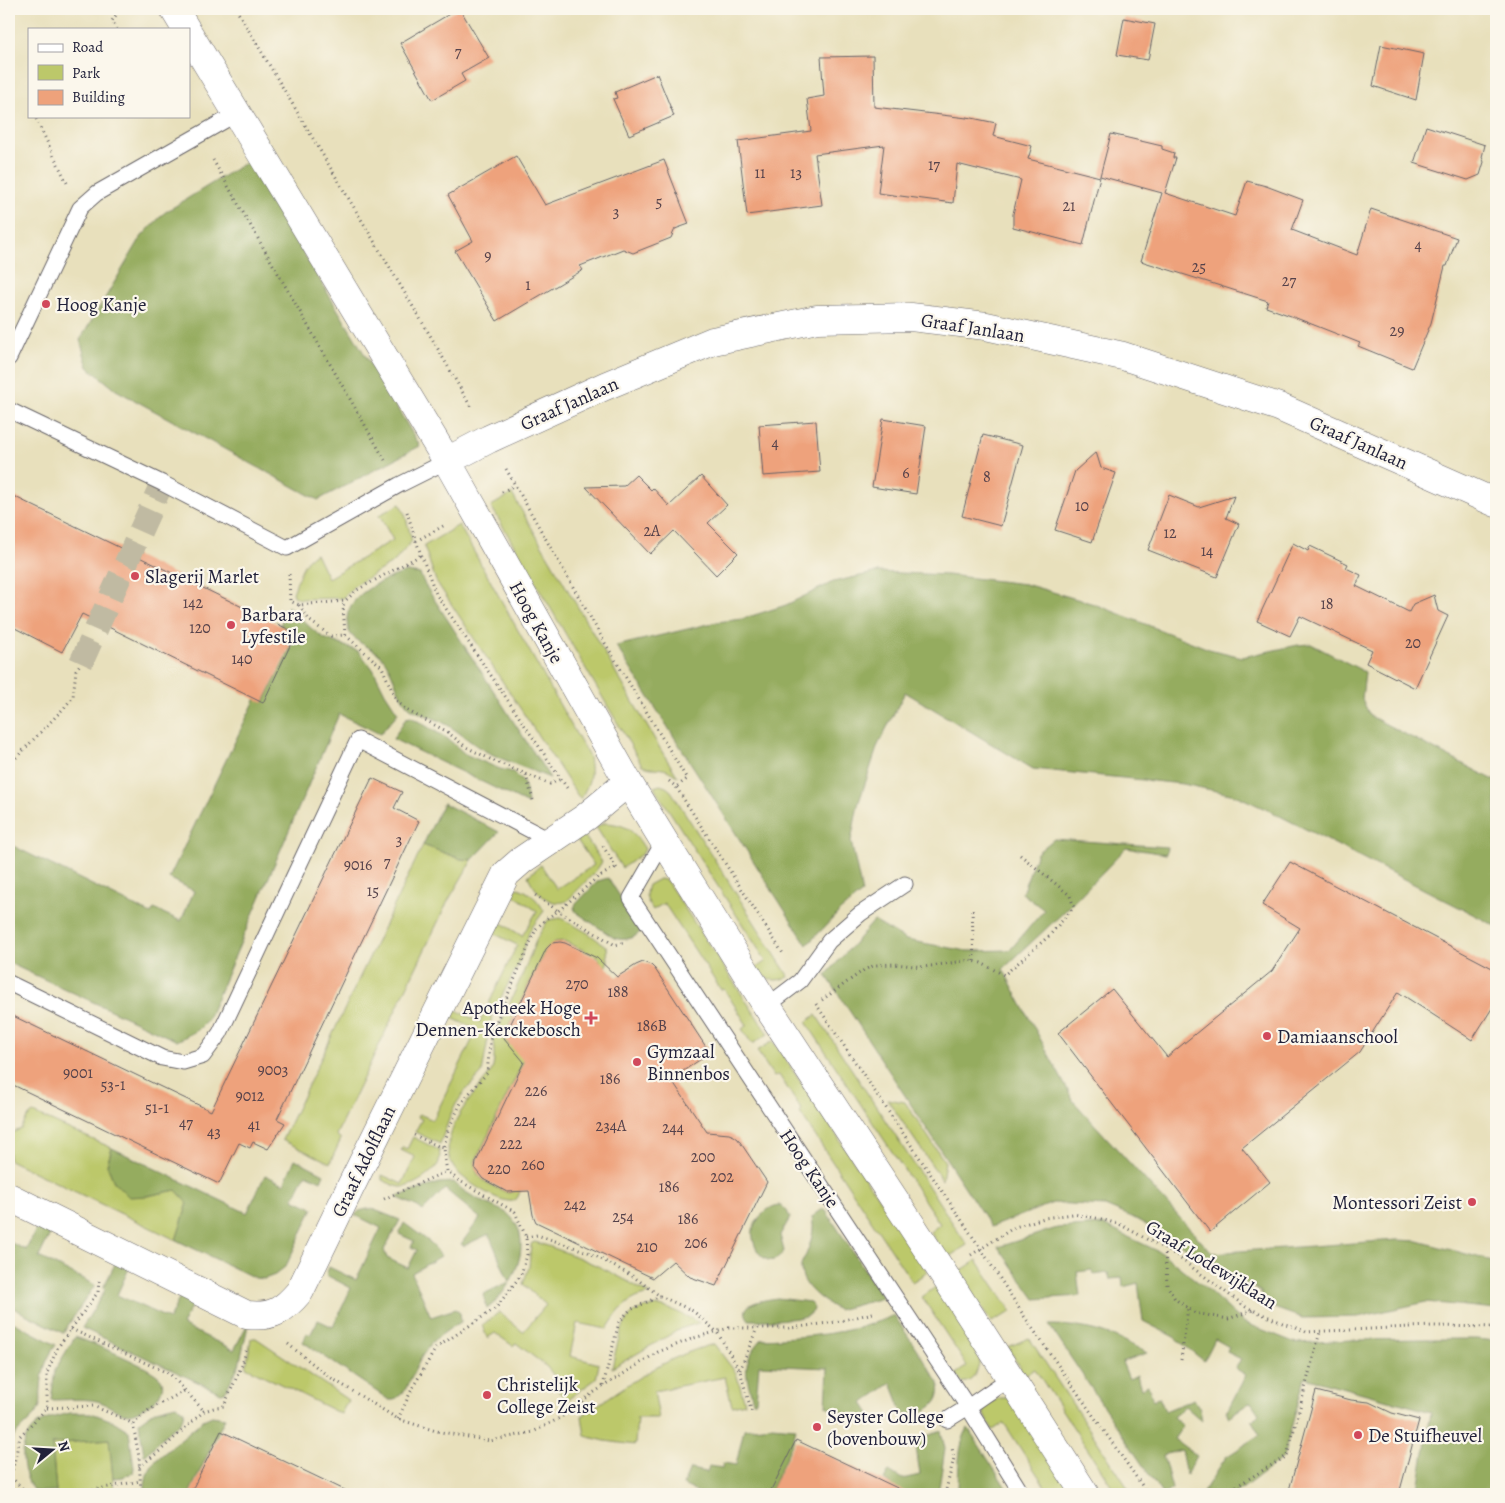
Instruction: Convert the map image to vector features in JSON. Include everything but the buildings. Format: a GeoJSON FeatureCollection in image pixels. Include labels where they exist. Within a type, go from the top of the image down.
{"type":"FeatureCollection","features":[{"type":"Feature","properties":{"kind":"street"},"geometry":{"type":"LineString","coordinates":[[174,9],[185,28]]}},
{"type":"Feature","properties":{"kind":"street","name":"Hoog Kanje"},"geometry":{"type":"LineString","coordinates":[[190,36],[447,461],[628,782],[664,841],[782,1030],[943,1273],[1085,1494]]}},
{"type":"Feature","properties":{"kind":"street","name":"Graaf Janlaan"},"geometry":{"type":"LineString","coordinates":[[447,461],[489,439],[605,386],[713,341],[818,319],[911,317],[986,326],[1123,356],[1280,407],[1495,496]]}},
{"type":"Feature","properties":{"kind":"street","name":"Graaf Adolflaan"},"geometry":{"type":"LineString","coordinates":[[271,1314],[288,1306],[300,1291],[506,874],[522,860],[586,817],[628,782]]}},
{"type":"Feature","properties":{"kind":"street"},"geometry":{"type":"LineString","coordinates":[[9,1197],[247,1315],[260,1316],[271,1314]]}},
{"type":"Feature","properties":{"kind":"lane"},"geometry":{"type":"LineString","coordinates":[[9,358],[80,208],[97,193],[236,114]]}},
{"type":"Feature","properties":{"kind":"lane"},"geometry":{"type":"LineString","coordinates":[[9,410],[162,484],[287,548],[399,485],[447,461]]}},
{"type":"Feature","properties":{"kind":"lane"},"geometry":{"type":"LineString","coordinates":[[9,984],[162,1058],[183,1062],[203,1056],[220,1032],[358,740],[551,841]]}},
{"type":"Feature","properties":{"kind":"lane","name":"Hoog Kanje"},"geometry":{"type":"LineString","coordinates":[[664,841],[631,898],[968,1407],[1022,1494]]}},
{"type":"Feature","properties":{"kind":"lane"},"geometry":{"type":"LineString","coordinates":[[767,1006],[800,981],[829,941],[860,914],[906,884]]}},
{"type":"Feature","properties":{"kind":"lane"},"geometry":{"type":"LineString","coordinates":[[947,1420],[1010,1378]]}},
{"type":"Feature","properties":{"kind":"path"},"geometry":{"type":"LineString","coordinates":[[116,28],[112,21],[120,9]]}},
{"type":"Feature","properties":{"kind":"path"},"geometry":{"type":"LineString","coordinates":[[236,9],[434,342],[605,643],[687,779],[676,787]]}},
{"type":"Feature","properties":{"kind":"path"},"geometry":{"type":"LineString","coordinates":[[36,119],[80,208]]}},
{"type":"Feature","properties":{"kind":"path"},"geometry":{"type":"LineString","coordinates":[[287,548],[290,601],[300,605],[345,601]]}},
{"type":"Feature","properties":{"kind":"path"},"geometry":{"type":"LineString","coordinates":[[345,635],[343,606],[345,601],[356,590],[421,555]]}},
{"type":"Feature","properties":{"kind":"path"},"geometry":{"type":"LineString","coordinates":[[300,605],[310,621],[331,636],[345,635],[382,667],[396,700],[406,710],[446,730],[466,747],[492,760],[550,784],[561,778]]}},
{"type":"Feature","properties":{"kind":"path"},"geometry":{"type":"LineString","coordinates":[[9,765],[73,697],[76,670],[81,663]]}},
{"type":"Feature","properties":{"kind":"path"},"geometry":{"type":"LineString","coordinates":[[525,774],[534,806]]}},
{"type":"Feature","properties":{"kind":"path"},"geometry":{"type":"LineString","coordinates":[[628,782],[656,776],[666,778],[676,787],[816,1005],[981,1248],[1026,1318],[1148,1494]]}},
{"type":"Feature","properties":{"kind":"path"},"geometry":{"type":"LineString","coordinates":[[782,1030],[864,970],[875,965],[894,964],[924,967],[970,960],[1004,975],[1049,936],[1074,907],[1067,893],[1019,854]]}},
{"type":"Feature","properties":{"kind":"path"},"geometry":{"type":"LineString","coordinates":[[398,1418],[413,1387],[436,1348],[496,1308],[521,1275],[527,1254],[526,1237],[515,1212],[458,1180],[447,1170],[444,1160],[444,1147],[448,1130],[461,1104],[487,1073],[491,1034],[536,929],[598,877],[616,867]]}},
{"type":"Feature","properties":{"kind":"path"},"geometry":{"type":"LineString","coordinates":[[506,874],[558,911],[615,945],[655,934]]}},
{"type":"Feature","properties":{"kind":"path"},"geometry":{"type":"LineString","coordinates":[[972,910],[974,961]]}},
{"type":"Feature","properties":{"kind":"path"},"geometry":{"type":"LineString","coordinates":[[380,1201],[447,1170]]}},
{"type":"Feature","properties":{"kind":"path","name":"Graaf Lodewijklaan"},"geometry":{"type":"LineString","coordinates":[[943,1273],[1016,1227],[1044,1218],[1073,1214],[1122,1225],[1174,1254],[1219,1288],[1254,1310],[1306,1332],[1433,1326],[1496,1327]]}},
{"type":"Feature","properties":{"kind":"path"},"geometry":{"type":"LineString","coordinates":[[526,1237],[537,1235],[588,1252],[634,1277],[660,1296],[693,1310],[717,1332],[740,1371],[752,1413]]}},
{"type":"Feature","properties":{"kind":"path"},"geometry":{"type":"LineString","coordinates":[[1164,1249],[1167,1285],[1175,1299],[1195,1313],[1228,1319],[1254,1310]]}},
{"type":"Feature","properties":{"kind":"path"},"geometry":{"type":"LineString","coordinates":[[47,1408],[47,1373],[58,1347],[98,1292],[99,1276],[118,1252]]}},
{"type":"Feature","properties":{"kind":"path"},"geometry":{"type":"LineString","coordinates":[[603,1386],[619,1322],[630,1310],[660,1296]]}},
{"type":"Feature","properties":{"kind":"path"},"geometry":{"type":"LineString","coordinates":[[139,1466],[161,1450],[204,1411],[224,1406],[242,1366],[252,1332],[271,1314],[277,1336],[328,1376],[398,1418],[436,1431],[490,1441],[533,1432],[560,1418],[603,1386],[658,1352],[694,1338],[729,1328],[791,1328],[836,1322],[881,1310],[899,1302]]}},
{"type":"Feature","properties":{"kind":"path"},"geometry":{"type":"LineString","coordinates":[[1182,1360],[1188,1308]]}},
{"type":"Feature","properties":{"kind":"path"},"geometry":{"type":"LineString","coordinates":[[740,1371],[757,1328]]}},
{"type":"Feature","properties":{"kind":"path"},"geometry":{"type":"LineString","coordinates":[[71,1329],[170,1374],[204,1411]]}},
{"type":"Feature","properties":{"kind":"path"},"geometry":{"type":"LineString","coordinates":[[1230,1494],[1235,1487],[1287,1456],[1320,1332]]}},
{"type":"Feature","properties":{"kind":"path"},"geometry":{"type":"LineString","coordinates":[[132,1424],[149,1410],[186,1390]]}},
{"type":"Feature","properties":{"kind":"path"},"geometry":{"type":"LineString","coordinates":[[32,1494],[10,1478],[20,1436],[47,1408],[93,1406],[132,1424],[139,1457],[141,1494]]}},
{"type":"Feature","properties":{"kind":"path"},"geometry":{"type":"LineString","coordinates":[[945,1494],[954,1458],[947,1420]]}},
{"type":"Feature","properties":{"kind":"path"},"geometry":{"type":"LineString","coordinates":[[73,1494],[140,1481]]}},
{"type":"Feature","properties":{"kind":"green space"},"geometry":{"type":"Polygon","coordinates":[[[248,161],[420,446],[318,500],[116,390],[88,367],[80,340],[142,236],[164,213],[248,161]]]}},
{"type":"Feature","properties":{"kind":"green space"},"geometry":{"type":"Polygon","coordinates":[[[512,494],[678,777],[667,770],[642,765],[491,506],[512,494]]]}},
{"type":"Feature","properties":{"kind":"green space"},"geometry":{"type":"Polygon","coordinates":[[[400,504],[405,514],[412,541],[394,562],[354,586],[343,598],[300,599],[295,597],[293,593],[301,570],[316,553],[328,578],[393,540],[379,515],[400,504]]]}},
{"type":"Feature","properties":{"kind":"green space"},"geometry":{"type":"Polygon","coordinates":[[[459,525],[589,757],[589,779],[580,799],[436,581],[424,546],[459,525]]]}},
{"type":"Feature","properties":{"kind":"green space"},"geometry":{"type":"Polygon","coordinates":[[[407,572],[420,574],[425,585],[550,778],[487,752],[448,725],[419,713],[408,706],[381,656],[350,633],[347,618],[349,609],[354,601],[361,594],[379,583],[407,572]]]}},
{"type":"Feature","properties":{"kind":"green space"},"geometry":{"type":"Polygon","coordinates":[[[878,572],[947,575],[1025,584],[1094,604],[1209,649],[1242,657],[1311,644],[1365,672],[1362,699],[1370,716],[1496,781],[1496,926],[1235,795],[1183,784],[1033,769],[905,692],[878,745],[858,805],[851,841],[862,893],[841,910],[807,945],[616,646],[717,622],[742,619],[786,605],[833,582],[878,572]]]}},
{"type":"Feature","properties":{"kind":"green space"},"geometry":{"type":"Polygon","coordinates":[[[288,606],[324,638],[358,651],[373,669],[398,713],[380,734],[339,714],[207,1021],[198,1030],[177,1041],[9,963],[9,844],[151,914],[154,909],[181,921],[194,891],[169,878],[256,698],[264,702],[297,635],[280,626],[288,606]]]}},
{"type":"Feature","properties":{"kind":"green space"},"geometry":{"type":"Polygon","coordinates":[[[411,717],[448,739],[465,754],[500,769],[513,772],[523,782],[528,804],[393,739],[406,718],[411,717]]]}},
{"type":"Feature","properties":{"kind":"green space"},"geometry":{"type":"Polygon","coordinates":[[[660,785],[671,791],[789,977],[774,980],[767,978],[756,968],[766,961],[654,787],[660,785]]]}},
{"type":"Feature","properties":{"kind":"green space"},"geometry":{"type":"Polygon","coordinates":[[[443,803],[499,832],[472,860],[461,859],[423,845],[443,803]]]}},
{"type":"Feature","properties":{"kind":"green space"},"geometry":{"type":"Polygon","coordinates":[[[604,823],[629,829],[645,849],[643,853],[622,868],[596,827],[604,823]]]}},
{"type":"Feature","properties":{"kind":"green space"},"geometry":{"type":"Polygon","coordinates":[[[584,835],[602,862],[567,901],[560,903],[548,900],[538,892],[528,876],[541,865],[557,889],[594,865],[577,840],[584,835]]]}},
{"type":"Feature","properties":{"kind":"green space"},"geometry":{"type":"Polygon","coordinates":[[[1054,839],[1167,847],[1166,854],[1126,848],[1065,911],[1003,969],[1074,1102],[1212,1253],[1397,1240],[1418,1241],[1496,1262],[1496,1309],[1426,1302],[1358,1317],[1302,1318],[1263,1304],[1261,1292],[1132,1217],[1105,1206],[1053,1203],[991,1227],[826,975],[874,921],[906,940],[967,951],[1010,950],[1044,910],[1022,893],[1037,853],[1054,839]]]}},
{"type":"Feature","properties":{"kind":"green space"},"geometry":{"type":"Polygon","coordinates":[[[423,845],[461,859],[472,860],[448,901],[336,1135],[341,1139],[330,1163],[282,1140],[423,845]]]}},
{"type":"Feature","properties":{"kind":"green space"},"geometry":{"type":"Polygon","coordinates":[[[608,878],[642,930],[633,937],[625,939],[614,938],[576,912],[574,908],[598,881],[608,878]]]}},
{"type":"Feature","properties":{"kind":"green space"},"geometry":{"type":"Polygon","coordinates":[[[659,879],[666,880],[768,1034],[752,1044],[742,1029],[747,1025],[724,989],[721,990],[664,903],[653,910],[649,904],[646,892],[648,885],[659,879]]]}},
{"type":"Feature","properties":{"kind":"green space"},"geometry":{"type":"Polygon","coordinates":[[[518,888],[526,891],[533,897],[544,911],[530,930],[518,965],[492,1015],[482,1073],[456,1104],[440,1144],[415,1132],[422,1119],[417,1117],[419,1114],[433,1120],[477,1030],[450,1017],[454,1009],[480,1022],[517,945],[491,932],[497,920],[522,936],[537,911],[512,894],[518,888]]]}},
{"type":"Feature","properties":{"kind":"green space"},"geometry":{"type":"Polygon","coordinates":[[[561,918],[588,933],[607,947],[608,961],[604,970],[598,957],[564,941],[554,942],[546,949],[505,1034],[506,1041],[525,1058],[475,1162],[478,1174],[491,1185],[508,1193],[521,1189],[516,1199],[507,1201],[481,1190],[458,1173],[450,1159],[449,1142],[453,1126],[461,1112],[492,1070],[494,1064],[493,1040],[537,938],[548,920],[561,918]]]}},
{"type":"Feature","properties":{"kind":"green space"},"geometry":{"type":"Polygon","coordinates":[[[816,1015],[967,1245],[947,1258],[930,1232],[940,1224],[806,1022],[816,1015]]]}},
{"type":"Feature","properties":{"kind":"green space"},"geometry":{"type":"Polygon","coordinates":[[[773,1041],[928,1272],[912,1282],[800,1113],[802,1111],[779,1075],[774,1077],[757,1051],[773,1041]]]}},
{"type":"Feature","properties":{"kind":"green space"},"geometry":{"type":"Polygon","coordinates":[[[887,1099],[905,1102],[945,1162],[942,1180],[887,1099]]]}},
{"type":"Feature","properties":{"kind":"green space"},"geometry":{"type":"Polygon","coordinates":[[[33,1113],[112,1148],[107,1165],[114,1182],[147,1196],[176,1190],[188,1203],[176,1240],[9,1160],[9,1134],[21,1129],[27,1118],[33,1113]]]}},
{"type":"Feature","properties":{"kind":"green space"},"geometry":{"type":"Polygon","coordinates":[[[413,1137],[439,1150],[440,1159],[437,1166],[422,1179],[405,1187],[382,1180],[382,1175],[402,1184],[415,1157],[401,1150],[403,1147],[407,1149],[413,1137]]]}},
{"type":"Feature","properties":{"kind":"green space"},"geometry":{"type":"Polygon","coordinates":[[[112,1148],[247,1213],[265,1175],[284,1184],[295,1159],[324,1174],[321,1181],[306,1174],[293,1199],[313,1208],[286,1266],[275,1275],[264,1279],[255,1278],[176,1240],[188,1203],[176,1190],[147,1196],[129,1197],[114,1182],[107,1165],[112,1148]]]}},
{"type":"Feature","properties":{"kind":"green space"},"geometry":{"type":"Polygon","coordinates":[[[454,1182],[473,1196],[508,1214],[516,1225],[520,1237],[521,1250],[518,1264],[512,1277],[505,1290],[487,1309],[483,1294],[509,1282],[489,1234],[463,1246],[461,1244],[480,1218],[445,1189],[423,1211],[396,1197],[439,1183],[454,1182]]]}},
{"type":"Feature","properties":{"kind":"green space"},"geometry":{"type":"Polygon","coordinates":[[[781,1205],[787,1211],[790,1218],[780,1235],[784,1251],[778,1258],[766,1259],[756,1249],[753,1234],[754,1226],[767,1210],[781,1205]]]}},
{"type":"Feature","properties":{"kind":"green space"},"geometry":{"type":"Polygon","coordinates":[[[824,1208],[883,1298],[838,1310],[819,1298],[808,1287],[802,1274],[801,1265],[812,1236],[812,1217],[824,1208]]]}},
{"type":"Feature","properties":{"kind":"green space"},"geometry":{"type":"Polygon","coordinates":[[[372,1209],[400,1220],[384,1250],[387,1258],[408,1268],[417,1250],[411,1247],[414,1241],[399,1234],[404,1223],[431,1243],[441,1256],[412,1273],[431,1317],[455,1309],[460,1313],[461,1322],[433,1341],[422,1356],[404,1392],[394,1400],[389,1400],[303,1342],[307,1333],[310,1335],[318,1320],[333,1327],[351,1288],[326,1275],[329,1267],[356,1280],[381,1228],[355,1215],[359,1211],[372,1209]]]}},
{"type":"Feature","properties":{"kind":"green space"},"geometry":{"type":"Polygon","coordinates":[[[40,1221],[52,1230],[39,1257],[95,1285],[63,1333],[9,1306],[9,1242],[26,1250],[40,1221]]]}},
{"type":"Feature","properties":{"kind":"green space"},"geometry":{"type":"Polygon","coordinates":[[[1103,1225],[1162,1253],[1208,1290],[1243,1322],[1296,1343],[1429,1339],[1496,1341],[1496,1494],[1417,1494],[1431,1412],[1305,1377],[1283,1458],[1235,1494],[1202,1494],[1226,1457],[1260,1435],[1252,1421],[1259,1414],[1251,1402],[1228,1417],[1227,1411],[1246,1375],[1235,1368],[1241,1359],[1227,1352],[1229,1347],[1215,1339],[1204,1361],[1174,1337],[1143,1321],[1138,1283],[1123,1287],[1122,1278],[1110,1279],[1108,1273],[1094,1275],[1092,1270],[1077,1272],[1080,1296],[1035,1299],[998,1247],[1057,1228],[1103,1225]]]}},
{"type":"Feature","properties":{"kind":"green space"},"geometry":{"type":"Polygon","coordinates":[[[535,1242],[594,1264],[649,1294],[634,1299],[624,1306],[607,1329],[577,1323],[570,1356],[599,1364],[596,1379],[567,1400],[551,1384],[555,1377],[547,1367],[516,1343],[513,1346],[495,1333],[487,1338],[482,1325],[499,1312],[523,1332],[546,1305],[523,1284],[529,1267],[531,1245],[535,1242]]]}},
{"type":"Feature","properties":{"kind":"green space"},"geometry":{"type":"Polygon","coordinates":[[[118,1258],[130,1266],[117,1295],[169,1319],[182,1293],[196,1297],[182,1325],[234,1350],[248,1326],[239,1365],[225,1392],[221,1393],[82,1328],[105,1290],[103,1288],[118,1258]]]}},
{"type":"Feature","properties":{"kind":"green space"},"geometry":{"type":"Polygon","coordinates":[[[977,1260],[1012,1312],[991,1322],[957,1273],[977,1260]]]}},
{"type":"Feature","properties":{"kind":"green space"},"geometry":{"type":"Polygon","coordinates":[[[937,1286],[980,1353],[976,1373],[966,1382],[961,1382],[956,1374],[967,1366],[922,1297],[937,1286]]]}},
{"type":"Feature","properties":{"kind":"green space"},"geometry":{"type":"Polygon","coordinates":[[[777,1298],[810,1302],[814,1309],[811,1314],[791,1319],[749,1320],[746,1309],[749,1306],[760,1301],[777,1298]]]}},
{"type":"Feature","properties":{"kind":"green space"},"geometry":{"type":"Polygon","coordinates":[[[659,1306],[699,1323],[680,1329],[612,1368],[617,1345],[626,1322],[636,1311],[647,1307],[659,1306]]]}},
{"type":"Feature","properties":{"kind":"green space"},"geometry":{"type":"Polygon","coordinates":[[[894,1315],[939,1383],[938,1398],[930,1408],[918,1413],[903,1414],[891,1383],[863,1403],[872,1417],[848,1414],[826,1406],[828,1368],[759,1365],[756,1401],[753,1401],[748,1382],[747,1368],[755,1347],[762,1339],[830,1333],[862,1326],[894,1315]]]}},
{"type":"Feature","properties":{"kind":"green space"},"geometry":{"type":"Polygon","coordinates":[[[9,1320],[56,1345],[47,1360],[44,1371],[39,1408],[14,1437],[9,1453],[9,1320]]]}},
{"type":"Feature","properties":{"kind":"green space"},"geometry":{"type":"Polygon","coordinates":[[[1049,1325],[1063,1325],[1100,1332],[1147,1353],[1122,1362],[1129,1379],[1137,1375],[1141,1389],[1148,1385],[1153,1400],[1159,1397],[1165,1411],[1194,1399],[1200,1409],[1202,1421],[1185,1406],[1173,1417],[1183,1426],[1174,1439],[1197,1456],[1186,1475],[1181,1450],[1163,1455],[1172,1489],[1162,1494],[1049,1325]]]}},
{"type":"Feature","properties":{"kind":"green space"},"geometry":{"type":"Polygon","coordinates":[[[75,1337],[121,1356],[156,1374],[163,1384],[159,1395],[143,1408],[129,1414],[125,1414],[97,1401],[80,1399],[51,1400],[55,1370],[75,1337]]]}},
{"type":"Feature","properties":{"kind":"green space"},"geometry":{"type":"Polygon","coordinates":[[[256,1338],[348,1400],[341,1414],[246,1367],[251,1339],[256,1338]]]}},
{"type":"Feature","properties":{"kind":"green space"},"geometry":{"type":"Polygon","coordinates":[[[1029,1338],[1132,1494],[1117,1494],[1035,1369],[1024,1375],[1008,1347],[1029,1338]]]}},
{"type":"Feature","properties":{"kind":"green space"},"geometry":{"type":"Polygon","coordinates":[[[714,1344],[736,1373],[745,1403],[732,1406],[725,1377],[654,1391],[659,1418],[637,1418],[635,1445],[585,1436],[582,1416],[661,1365],[714,1344]]]}},
{"type":"Feature","properties":{"kind":"green space"},"geometry":{"type":"Polygon","coordinates":[[[999,1398],[1010,1400],[1074,1494],[1050,1494],[1004,1423],[993,1430],[987,1422],[984,1407],[999,1398]]]}},
{"type":"Feature","properties":{"kind":"green space"},"geometry":{"type":"Polygon","coordinates":[[[176,1405],[184,1411],[180,1422],[144,1455],[139,1422],[156,1410],[176,1405]]]}},
{"type":"Feature","properties":{"kind":"green space"},"geometry":{"type":"Polygon","coordinates":[[[70,1413],[91,1413],[113,1421],[129,1431],[133,1473],[113,1478],[109,1439],[52,1444],[56,1491],[38,1492],[33,1490],[24,1465],[23,1456],[26,1439],[36,1425],[48,1419],[70,1413]]]}},
{"type":"Feature","properties":{"kind":"green space"},"geometry":{"type":"Polygon","coordinates":[[[212,1416],[225,1418],[189,1494],[145,1494],[147,1475],[154,1462],[203,1420],[212,1416]]]}},
{"type":"Feature","properties":{"kind":"green space"},"geometry":{"type":"Polygon","coordinates":[[[771,1426],[796,1428],[793,1442],[769,1494],[702,1494],[683,1485],[690,1469],[707,1472],[709,1466],[722,1468],[723,1463],[736,1465],[744,1429],[771,1426]]]}},
{"type":"Feature","properties":{"kind":"green space"},"geometry":{"type":"Polygon","coordinates":[[[968,1428],[1010,1494],[956,1494],[958,1489],[960,1450],[968,1428]]]}},
{"type":"Feature","properties":{"kind":"green space"},"geometry":{"type":"Polygon","coordinates":[[[941,1431],[945,1449],[938,1494],[885,1494],[890,1484],[884,1480],[889,1471],[902,1479],[920,1475],[915,1440],[941,1431]]]}},
{"type":"Feature","properties":{"kind":"green space"},"geometry":{"type":"Polygon","coordinates":[[[110,1439],[114,1494],[56,1494],[52,1444],[110,1439]]]}},
{"type":"Feature","properties":{"kind":"tunnel"},"geometry":{"type":"LineString","coordinates":[[81,663],[162,483]]}},
{"type":"Feature","properties":{"kind":"place","name":"Hoog Kanje"},"geometry":{"type":"Point","coordinates":[46,304]}},
{"type":"Feature","properties":{"kind":"place","name":"Slagerij Marlet"},"geometry":{"type":"Point","coordinates":[135,576]}},
{"type":"Feature","properties":{"kind":"place","name":"Barbara Lyfestile"},"geometry":{"type":"Point","coordinates":[231,625]}},
{"type":"Feature","properties":{"kind":"place","name":"Apotheek Hoge Dennen-Kerckebosch"},"geometry":{"type":"Point","coordinates":[591,1018]}},
{"type":"Feature","properties":{"kind":"place","name":"Damiaanschool"},"geometry":{"type":"Point","coordinates":[1267,1036]}},
{"type":"Feature","properties":{"kind":"place","name":"Gymzaal Binnenbos"},"geometry":{"type":"Point","coordinates":[637,1062]}},
{"type":"Feature","properties":{"kind":"place","name":"Montessori Zeist"},"geometry":{"type":"Point","coordinates":[1472,1202]}},
{"type":"Feature","properties":{"kind":"place","name":"Christelijk College Zeist"},"geometry":{"type":"Point","coordinates":[487,1395]}},
{"type":"Feature","properties":{"kind":"place","name":"Seyster College (bovenbouw)"},"geometry":{"type":"Point","coordinates":[817,1427]}},
{"type":"Feature","properties":{"kind":"place","name":"De Stuifheuvel"},"geometry":{"type":"Point","coordinates":[1358,1435]}}]}
